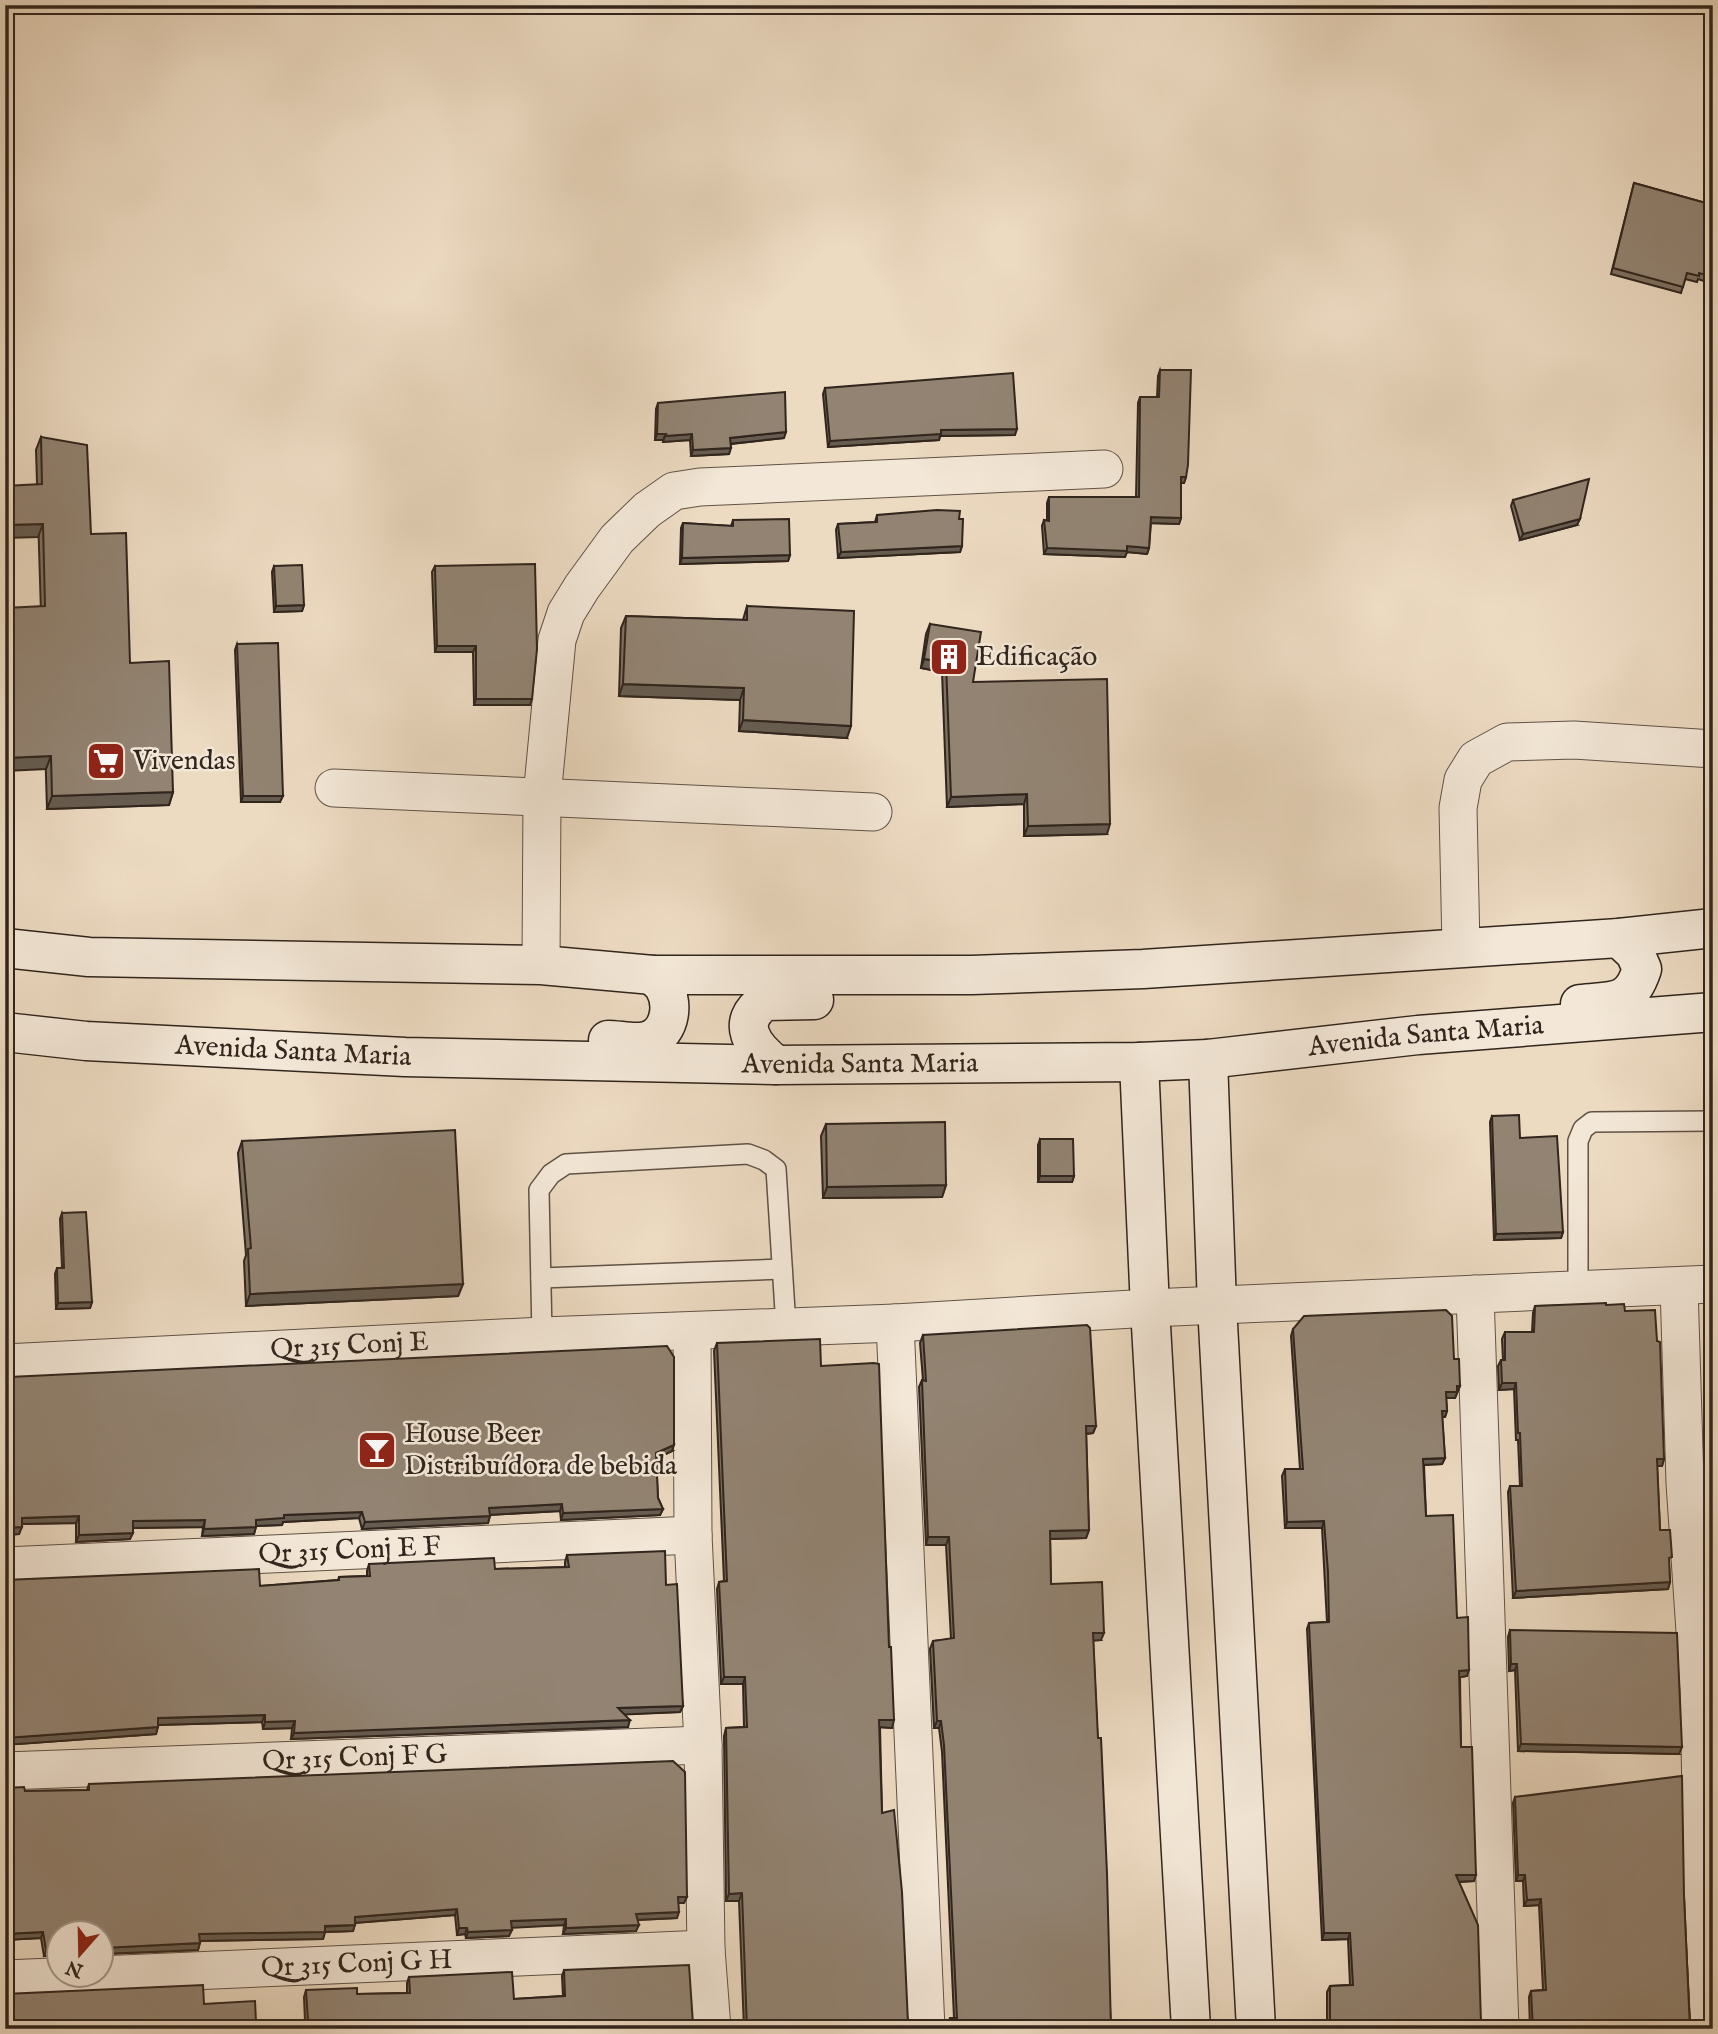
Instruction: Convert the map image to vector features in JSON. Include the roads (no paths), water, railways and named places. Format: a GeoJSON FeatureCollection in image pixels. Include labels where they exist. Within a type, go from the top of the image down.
{"type":"FeatureCollection","features":[{"type":"Feature","properties":{"kind":"main road"},"geometry":{"type":"LineString","coordinates":[[5,948],[89,957],[541,965],[653,975],[972,975],[1143,969],[1619,937],[1713,928]]}},
{"type":"Feature","properties":{"kind":"main road"},"geometry":{"type":"LineString","coordinates":[[1418,1035],[1468,1016],[1623,999],[1636,986],[1642,969],[1635,953],[1619,937]]}},
{"type":"Feature","properties":{"kind":"main road"},"geometry":{"type":"LineString","coordinates":[[405,1057],[464,1040],[503,1034],[645,1042],[656,1037],[669,1017],[670,1002],[664,987],[653,975]]}},
{"type":"Feature","properties":{"kind":"main road"},"geometry":{"type":"LineString","coordinates":[[776,1065],[764,1055],[748,1030],[753,1013],[765,1000],[914,999],[972,975]]}},
{"type":"Feature","properties":{"kind":"main road","name":"Avenida Santa Maria"},"geometry":{"type":"LineString","coordinates":[[5,1032],[86,1041],[405,1057],[776,1065],[1139,1062],[1209,1059],[1418,1035],[1713,1012]]}},
{"type":"Feature","properties":{"kind":"main road"},"geometry":{"type":"LineString","coordinates":[[1209,1059],[1217,1305],[1256,2029]]}},
{"type":"Feature","properties":{"kind":"main road"},"geometry":{"type":"LineString","coordinates":[[1139,1062],[1150,1308],[1191,2029]]}},
{"type":"Feature","properties":{"kind":"street"},"geometry":{"type":"LineString","coordinates":[[541,965],[542,797],[557,640],[566,613],[582,587],[617,539],[647,509],[674,491],[701,487],[1104,469]]}},
{"type":"Feature","properties":{"kind":"street"},"geometry":{"type":"LineString","coordinates":[[1461,948],[1458,808],[1463,780],[1476,760],[1507,742],[1574,740],[1713,749]]}},
{"type":"Feature","properties":{"kind":"street"},"geometry":{"type":"LineString","coordinates":[[334,788],[873,812]]}},
{"type":"Feature","properties":{"kind":"street"},"geometry":{"type":"LineString","coordinates":[[1696,1285],[1706,1691],[1710,2029]]}},
{"type":"Feature","properties":{"kind":"street","name":"Qr 315 Conj E"},"geometry":{"type":"LineString","coordinates":[[5,1363],[542,1336],[692,1332],[1150,1308],[1696,1285]]}},
{"type":"Feature","properties":{"kind":"street"},"geometry":{"type":"LineString","coordinates":[[1475,1294],[1500,2029]]}},
{"type":"Feature","properties":{"kind":"street"},"geometry":{"type":"LineString","coordinates":[[895,1323],[926,2029]]}},
{"type":"Feature","properties":{"kind":"street"},"geometry":{"type":"LineString","coordinates":[[692,1332],[693,1535],[703,1745],[706,1949],[712,2029]]}},
{"type":"Feature","properties":{"kind":"street","name":"Qr 315 Conj E F"},"geometry":{"type":"LineString","coordinates":[[5,1566],[693,1535]]}},
{"type":"Feature","properties":{"kind":"street","name":"Qr 315 Conj F G"},"geometry":{"type":"LineString","coordinates":[[5,1771],[703,1745]]}},
{"type":"Feature","properties":{"kind":"street","name":"Qr 315 Conj G H"},"geometry":{"type":"LineString","coordinates":[[5,1979],[706,1949]]}},
{"type":"Feature","properties":{"kind":"lane"},"geometry":{"type":"LineString","coordinates":[[1578,1290],[1578,1141],[1583,1129],[1592,1122],[1713,1121]]}},
{"type":"Feature","properties":{"kind":"lane"},"geometry":{"type":"LineString","coordinates":[[542,1336],[539,1190],[551,1174],[566,1164],[748,1154],[764,1160],[776,1170],[786,1327]]}},
{"type":"Feature","properties":{"kind":"lane"},"geometry":{"type":"LineString","coordinates":[[541,1278],[782,1269]]}},
{"type":"Feature","properties":{"kind":"place","name":"Edificação"},"geometry":{"type":"Point","coordinates":[949,657]}},
{"type":"Feature","properties":{"kind":"place","name":"Vivendas"},"geometry":{"type":"Point","coordinates":[106,761]}},
{"type":"Feature","properties":{"kind":"place","name":"House Beer Distribuídora de bebida"},"geometry":{"type":"Point","coordinates":[377,1450]}}]}
